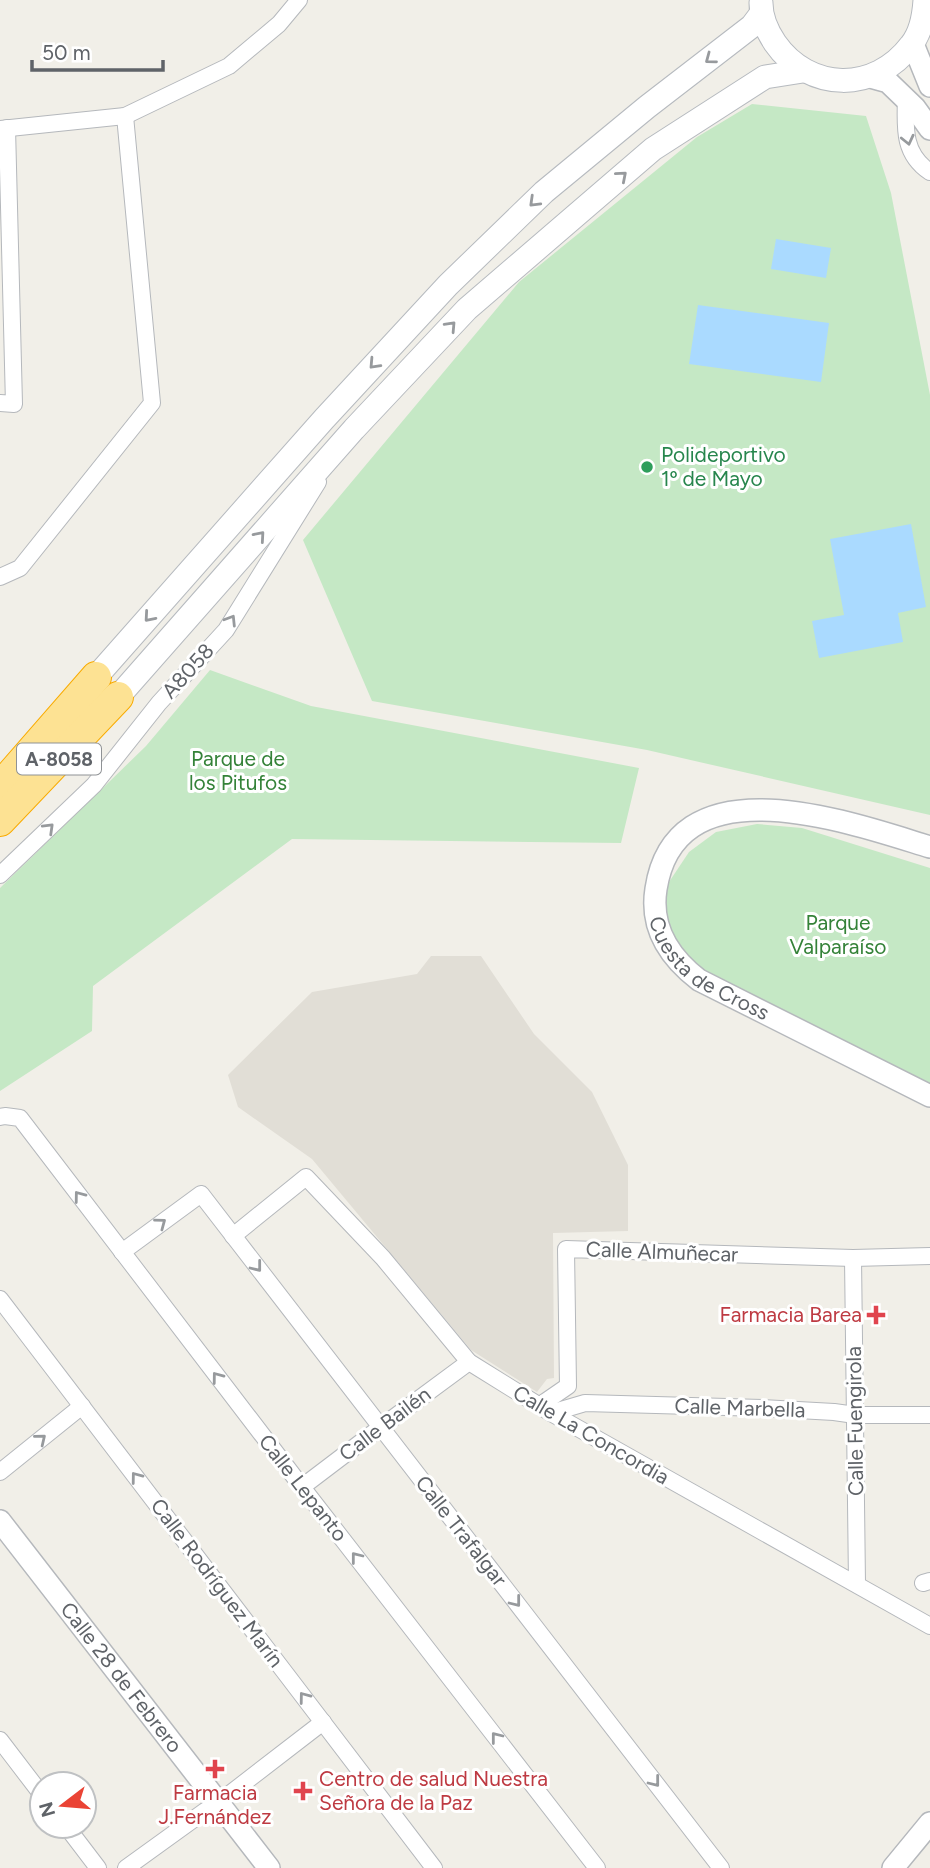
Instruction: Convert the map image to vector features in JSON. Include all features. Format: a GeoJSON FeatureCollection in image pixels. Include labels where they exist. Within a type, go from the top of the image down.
{"type":"FeatureCollection","features":[{"type":"Feature","properties":{"kind":"highway","name":"A-8058"},"geometry":{"type":"LineString","coordinates":[[0,787],[96,677]]}},
{"type":"Feature","properties":{"kind":"highway","name":"A-8058"},"geometry":{"type":"LineString","coordinates":[[0,821],[118,697]]}},
{"type":"Feature","properties":{"kind":"main road","name":"A-8058"},"geometry":{"type":"LineString","coordinates":[[761,7],[770,36],[782,53],[803,71],[821,78],[845,81],[870,77],[894,64],[913,44],[924,19],[925,0]]}},
{"type":"Feature","properties":{"kind":"main road","name":"A-8058"},"geometry":{"type":"LineString","coordinates":[[96,677],[324,419],[448,285],[544,192],[647,107],[752,26],[761,7]]}},
{"type":"Feature","properties":{"kind":"main road","name":"A-8058"},"geometry":{"type":"LineString","coordinates":[[118,697],[343,442],[467,309],[653,149],[765,76],[803,71]]}},
{"type":"Feature","properties":{"kind":"street"},"geometry":{"type":"LineString","coordinates":[[0,403],[14,404],[3,128],[125,116],[229,66],[279,24],[299,0]]}},
{"type":"Feature","properties":{"kind":"street"},"geometry":{"type":"LineString","coordinates":[[913,44],[930,86]]}},
{"type":"Feature","properties":{"kind":"street"},"geometry":{"type":"LineString","coordinates":[[870,77],[888,82],[915,108],[930,129]]}},
{"type":"Feature","properties":{"kind":"street"},"geometry":{"type":"LineString","coordinates":[[906,99],[905,126],[909,146],[914,159],[930,172]]}},
{"type":"Feature","properties":{"kind":"street"},"geometry":{"type":"LineString","coordinates":[[0,578],[20,568],[152,403],[125,116]]}},
{"type":"Feature","properties":{"kind":"street","name":"A8058"},"geometry":{"type":"LineString","coordinates":[[0,875],[94,785],[159,703],[226,630],[343,442]]}},
{"type":"Feature","properties":{"kind":"street","name":"Cuesta de Cross"},"geometry":{"type":"LineString","coordinates":[[930,847],[829,818],[794,812],[751,810],[709,817],[686,831],[670,849],[659,874],[654,911],[668,949],[687,971],[699,980],[930,1096]]}},
{"type":"Feature","properties":{"kind":"street","name":"Calle Lepanto"},"geometry":{"type":"LineString","coordinates":[[2,1116],[20,1118],[597,1868]]}},
{"type":"Feature","properties":{"kind":"street","name":"Calle La Concordia"},"geometry":{"type":"LineString","coordinates":[[233,1236],[306,1177],[383,1258],[469,1362],[545,1410],[930,1626]]}},
{"type":"Feature","properties":{"kind":"street","name":"Calle Trafalgar"},"geometry":{"type":"LineString","coordinates":[[122,1252],[201,1194],[721,1868]]}},
{"type":"Feature","properties":{"kind":"street","name":"Calle Almuñecar"},"geometry":{"type":"LineString","coordinates":[[545,1410],[568,1386],[566,1249],[853,1258],[930,1256]]}},
{"type":"Feature","properties":{"kind":"street","name":"Calle Fuengirola"},"geometry":{"type":"LineString","coordinates":[[853,1258],[857,1584]]}},
{"type":"Feature","properties":{"kind":"street","name":"Calle Rodríguez Marín"},"geometry":{"type":"LineString","coordinates":[[0,1299],[434,1868]]}},
{"type":"Feature","properties":{"kind":"street","name":"Calle Bailén"},"geometry":{"type":"LineString","coordinates":[[302,1487],[469,1362]]}},
{"type":"Feature","properties":{"kind":"street","name":"Calle Marbella"},"geometry":{"type":"LineString","coordinates":[[545,1410],[585,1403],[774,1408],[855,1415],[930,1415]]}},
{"type":"Feature","properties":{"kind":"street"},"geometry":{"type":"LineString","coordinates":[[0,1472],[82,1406]]}},
{"type":"Feature","properties":{"kind":"street","name":"Calle 28 de Febrero"},"geometry":{"type":"LineString","coordinates":[[0,1521],[269,1868]]}},
{"type":"Feature","properties":{"kind":"street"},"geometry":{"type":"LineString","coordinates":[[126,1868],[219,1803],[323,1722]]}},
{"type":"Feature","properties":{"kind":"street"},"geometry":{"type":"LineString","coordinates":[[0,1740],[28,1777]]}},
{"type":"Feature","properties":{"kind":"street"},"geometry":{"type":"LineString","coordinates":[[893,1868],[930,1823]]}},
{"type":"Feature","properties":{"kind":"street"},"geometry":{"type":"LineString","coordinates":[[77,1840],[98,1868]]}},
{"type":"Feature","properties":{"kind":"shaded area"},"geometry":{"type":"Polygon","coordinates":[[[431,956],[481,956],[534,1034],[592,1092],[628,1165],[628,1231],[553,1233],[554,1378],[547,1379],[537,1392],[471,1350],[312,1159],[238,1107],[228,1075],[312,992],[417,974],[431,956]]]}},
{"type":"Feature","properties":{"kind":"green space","name":"Polideportivo 1º de Mayo"},"geometry":{"type":"Polygon","coordinates":[[[752,104],[866,116],[891,193],[930,395],[930,815],[647,750],[372,701],[303,540],[519,282],[697,137],[752,104]]]}},
{"type":"Feature","properties":{"kind":"green space","name":"Parque de los Pitufos"},"geometry":{"type":"Polygon","coordinates":[[[210,670],[311,706],[639,768],[621,843],[292,839],[93,986],[92,1031],[0,1091],[0,888],[146,746],[210,670]]]}},
{"type":"Feature","properties":{"kind":"green space","name":"Parque Valparaíso"},"geometry":{"type":"Polygon","coordinates":[[[757,824],[802,828],[930,868],[930,1086],[704,970],[687,954],[672,933],[665,909],[665,888],[689,852],[716,832],[757,824]]]}},
{"type":"Feature","properties":{"kind":"water"},"geometry":{"type":"Polygon","coordinates":[[[776,239],[831,248],[826,278],[771,269],[776,239]]]}},
{"type":"Feature","properties":{"kind":"water"},"geometry":{"type":"Polygon","coordinates":[[[698,305],[829,323],[821,382],[689,364],[698,305]]]}},
{"type":"Feature","properties":{"kind":"water"},"geometry":{"type":"Polygon","coordinates":[[[911,524],[926,607],[898,613],[903,642],[819,658],[812,621],[844,615],[830,539],[911,524]]]}},
{"type":"Feature","properties":{"kind":"place","name":"Polideportivo 1º de Mayo"},"geometry":{"type":"Point","coordinates":[647,467]}},
{"type":"Feature","properties":{"kind":"place","name":"Farmacia Barea"},"geometry":{"type":"Point","coordinates":[876,1315]}},
{"type":"Feature","properties":{"kind":"place","name":"Farmacia J.Fernández"},"geometry":{"type":"Point","coordinates":[215,1769]}},
{"type":"Feature","properties":{"kind":"place","name":"Centro de salud Nuestra Señora de la Paz"},"geometry":{"type":"Point","coordinates":[303,1791]}}]}
